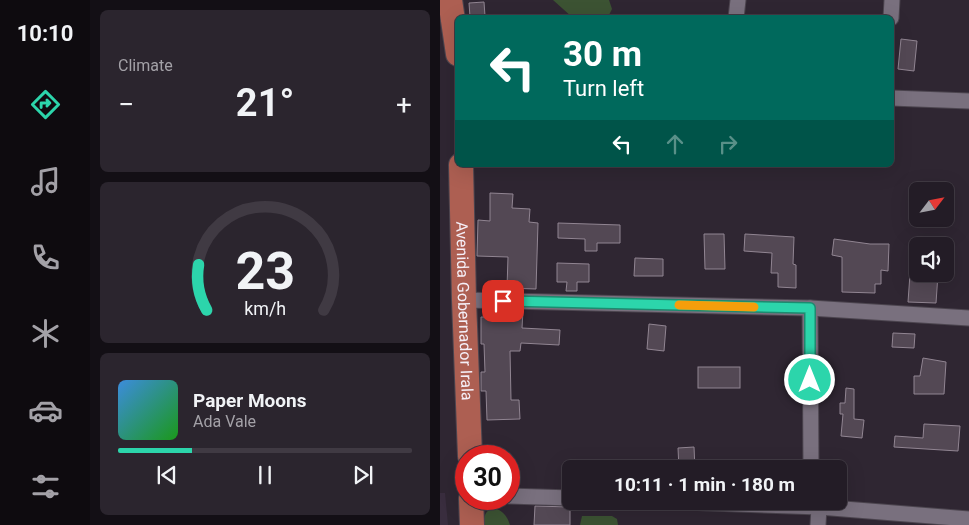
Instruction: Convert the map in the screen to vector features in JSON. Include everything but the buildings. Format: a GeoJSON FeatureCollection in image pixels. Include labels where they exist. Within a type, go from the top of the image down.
{"type":"FeatureCollection","features":[{"type":"Feature","properties":{"kind":"main road"},"geometry":{"type":"LineString","coordinates":[[450,0],[455,34]]}},
{"type":"Feature","properties":{"kind":"main road","name":"Avenida Gobernador Irala"},"geometry":{"type":"LineString","coordinates":[[461,167],[470,445]]}},
{"type":"Feature","properties":{"kind":"main road"},"geometry":{"type":"LineString","coordinates":[[471,510],[472,525]]}},
{"type":"Feature","properties":{"kind":"street"},"geometry":{"type":"LineString","coordinates":[[736,15],[738,0]]}},
{"type":"Feature","properties":{"kind":"street"},"geometry":{"type":"LineString","coordinates":[[891,15],[892,0]]}},
{"type":"Feature","properties":{"kind":"street"},"geometry":{"type":"LineString","coordinates":[[894,98],[969,101]]}},
{"type":"Feature","properties":{"kind":"street"},"geometry":{"type":"LineString","coordinates":[[464,300],[810,308],[969,318]]}},
{"type":"Feature","properties":{"kind":"street"},"geometry":{"type":"LineString","coordinates":[[810,308],[811,460]]}},
{"type":"Feature","properties":{"kind":"street"},"geometry":{"type":"LineString","coordinates":[[520,496],[562,498]]}},
{"type":"Feature","properties":{"kind":"street"},"geometry":{"type":"LineString","coordinates":[[847,508],[969,519]]}},
{"type":"Feature","properties":{"kind":"street"},"geometry":{"type":"LineString","coordinates":[[814,510],[818,525]]}},
{"type":"Feature","properties":{"kind":"shaded area"},"geometry":{"type":"Polygon","coordinates":[[[440,493],[445,493],[448,525],[440,525],[440,493]]]}},
{"type":"Feature","properties":{"kind":"green space"},"geometry":{"type":"Polygon","coordinates":[[[553,0],[609,0],[612,9],[609,15],[570,15],[553,0]]]}},
{"type":"Feature","properties":{"kind":"green space"},"geometry":{"type":"Polygon","coordinates":[[[499,510],[504,514],[510,525],[484,525],[485,515],[488,511],[499,510]]]}},
{"type":"Feature","properties":{"kind":"green space"},"geometry":{"type":"Polygon","coordinates":[[[582,516],[612,516],[617,519],[618,525],[580,525],[582,516]]]}},
{"type":"Feature","properties":{"kind":"slow traffic"},"geometry":{"type":"LineString","coordinates":[[679,305],[754,307]]}},
{"type":"Feature","properties":{"kind":"route"},"geometry":{"type":"LineString","coordinates":[[503,301],[810,308],[810,380]]}}]}
